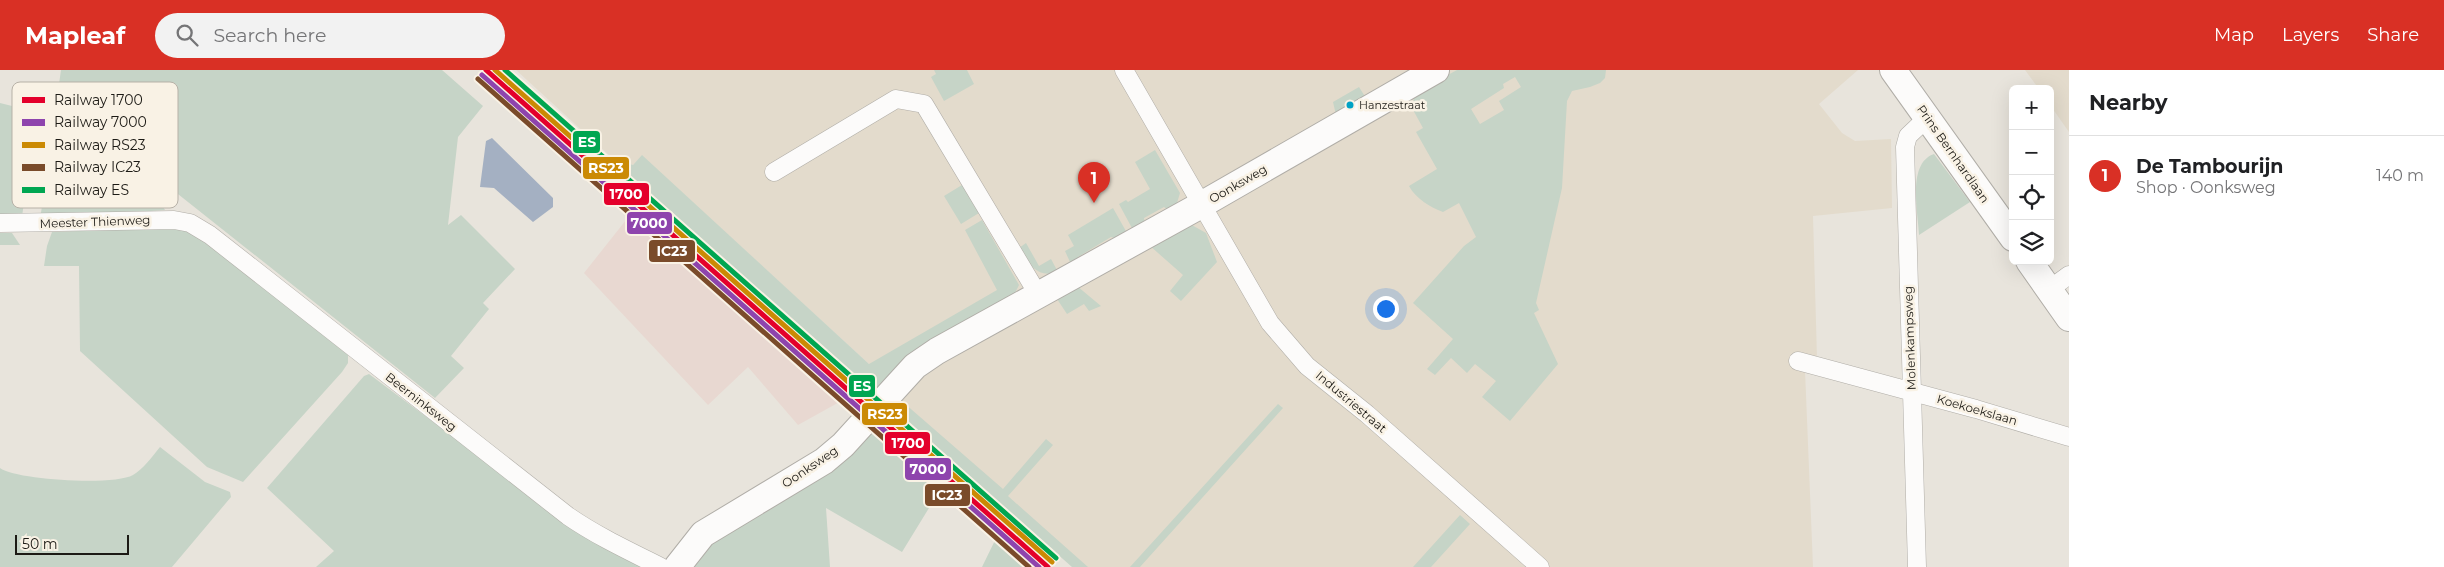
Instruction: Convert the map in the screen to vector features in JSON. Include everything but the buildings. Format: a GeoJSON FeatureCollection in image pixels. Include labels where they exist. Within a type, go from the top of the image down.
{"type":"FeatureCollection","features":[{"type":"Feature","properties":{"kind":"main road","name":"Oonksweg"},"geometry":{"type":"LineString","coordinates":[[677,567],[692,544],[703,534],[824,461],[843,445],[915,366],[937,351],[1201,205],[1436,70]]}},
{"type":"Feature","properties":{"kind":"main road","name":"Prins Bernhardlaan"},"geometry":{"type":"LineString","coordinates":[[1894,70],[2009,232]]}},
{"type":"Feature","properties":{"kind":"main road"},"geometry":{"type":"LineString","coordinates":[[2036,265],[2059,282],[2069,318]]}},
{"type":"Feature","properties":{"kind":"street"},"geometry":{"type":"LineString","coordinates":[[1124,70],[1201,205]]}},
{"type":"Feature","properties":{"kind":"street"},"geometry":{"type":"LineString","coordinates":[[774,172],[896,99],[924,104],[1039,296]]}},
{"type":"Feature","properties":{"kind":"street","name":"Molenkampsweg"},"geometry":{"type":"LineString","coordinates":[[1917,567],[1905,146],[1908,136],[1927,118]]}},
{"type":"Feature","properties":{"kind":"street","name":"Industriestraat"},"geometry":{"type":"LineString","coordinates":[[1201,205],[1270,322],[1308,366],[1367,414],[1540,567]]}},
{"type":"Feature","properties":{"kind":"street","name":"Meester Thienweg"},"geometry":{"type":"LineString","coordinates":[[0,222],[174,220],[190,223]]}},
{"type":"Feature","properties":{"kind":"street","name":"Beerninksweg"},"geometry":{"type":"LineString","coordinates":[[190,223],[210,235],[568,516],[595,534],[631,550],[661,567]]}},
{"type":"Feature","properties":{"kind":"street","name":"Koekoekslaan"},"geometry":{"type":"LineString","coordinates":[[1798,361],[1912,391],[2069,437]]}},
{"type":"Feature","properties":{"kind":"shaded area"},"geometry":{"type":"Polygon","coordinates":[[[516,70],[1858,70],[1819,104],[1842,133],[1855,141],[1891,139],[1892,208],[1813,216],[1817,358],[1805,370],[1813,567],[1080,567],[903,409],[870,365],[642,156],[633,165],[610,156],[516,70]]]}},
{"type":"Feature","properties":{"kind":"shaded area"},"geometry":{"type":"Polygon","coordinates":[[[2025,70],[2069,70],[2069,132],[2054,111],[2054,85],[2036,85],[2025,70]]]}},
{"type":"Feature","properties":{"kind":"shaded area"},"geometry":{"type":"Polygon","coordinates":[[[630,215],[843,400],[798,425],[748,367],[708,405],[584,273],[630,215]]]}},
{"type":"Feature","properties":{"kind":"green space"},"geometry":{"type":"Polygon","coordinates":[[[61,70],[442,70],[483,106],[458,137],[448,225],[461,215],[515,269],[483,303],[489,309],[451,356],[464,368],[435,398],[178,194],[178,82],[59,82],[61,70]]]}},
{"type":"Feature","properties":{"kind":"green space"},"geometry":{"type":"Polygon","coordinates":[[[934,70],[967,70],[974,84],[944,101],[931,77],[936,74],[934,70]]]}},
{"type":"Feature","properties":{"kind":"green space"},"geometry":{"type":"Polygon","coordinates":[[[1457,70],[1606,70],[1605,78],[1600,83],[1572,91],[1567,101],[1562,188],[1536,303],[1539,310],[1534,313],[1558,364],[1510,421],[1482,397],[1496,381],[1475,364],[1467,373],[1451,358],[1435,375],[1427,369],[1453,339],[1413,303],[1464,246],[1476,237],[1459,203],[1443,212],[1424,202],[1415,195],[1409,186],[1437,169],[1416,132],[1423,128],[1412,108],[1415,93],[1457,70]],[[1515,77],[1503,84],[1504,88],[1471,109],[1480,124],[1504,110],[1499,101],[1521,87],[1515,77]]]}},
{"type":"Feature","properties":{"kind":"green space"},"geometry":{"type":"Polygon","coordinates":[[[1359,87],[1366,98],[1336,115],[1333,102],[1359,87]]]}},
{"type":"Feature","properties":{"kind":"green space"},"geometry":{"type":"Polygon","coordinates":[[[0,103],[12,106],[12,208],[23,208],[22,217],[0,214],[0,103]]]}},
{"type":"Feature","properties":{"kind":"green space"},"geometry":{"type":"Polygon","coordinates":[[[1155,150],[1180,193],[1177,203],[1168,210],[1164,207],[1144,218],[1145,224],[1133,230],[1119,204],[1126,200],[1128,202],[1150,189],[1135,162],[1155,150]]]}},
{"type":"Feature","properties":{"kind":"green space"},"geometry":{"type":"Polygon","coordinates":[[[1934,154],[1970,202],[1919,235],[1916,202],[1917,178],[1920,167],[1926,159],[1934,154]]]}},
{"type":"Feature","properties":{"kind":"green space"},"geometry":{"type":"Polygon","coordinates":[[[642,155],[869,364],[997,290],[965,230],[982,220],[1019,285],[1014,295],[876,394],[609,157],[633,165],[642,155]]]}},
{"type":"Feature","properties":{"kind":"green space"},"geometry":{"type":"Polygon","coordinates":[[[962,185],[979,213],[961,224],[944,196],[962,185]]]}},
{"type":"Feature","properties":{"kind":"green space"},"geometry":{"type":"Polygon","coordinates":[[[42,208],[164,208],[165,210],[40,219],[42,208]]]}},
{"type":"Feature","properties":{"kind":"green space"},"geometry":{"type":"Polygon","coordinates":[[[1113,208],[1127,233],[1118,239],[1111,237],[1078,257],[1077,263],[1070,262],[1065,251],[1074,246],[1068,235],[1113,208]]]}},
{"type":"Feature","properties":{"kind":"green space"},"geometry":{"type":"Polygon","coordinates":[[[1190,224],[1206,233],[1217,262],[1181,301],[1170,291],[1183,275],[1149,245],[1190,224]]]}},
{"type":"Feature","properties":{"kind":"green space"},"geometry":{"type":"Polygon","coordinates":[[[183,227],[190,229],[348,355],[348,363],[342,372],[243,482],[207,467],[80,351],[79,266],[44,266],[47,246],[52,232],[183,227]]]}},
{"type":"Feature","properties":{"kind":"green space"},"geometry":{"type":"Polygon","coordinates":[[[0,233],[12,233],[20,245],[0,245],[0,233]]]}},
{"type":"Feature","properties":{"kind":"green space"},"geometry":{"type":"Polygon","coordinates":[[[1026,243],[1039,266],[1051,259],[1058,272],[1051,274],[1034,269],[1019,248],[1026,243]]]}},
{"type":"Feature","properties":{"kind":"green space"},"geometry":{"type":"Polygon","coordinates":[[[1077,286],[1101,306],[1089,311],[1084,304],[1067,314],[1057,299],[1077,286]]]}},
{"type":"Feature","properties":{"kind":"green space"},"geometry":{"type":"Polygon","coordinates":[[[369,374],[567,522],[645,567],[316,567],[334,551],[267,488],[364,376],[369,374]]]}},
{"type":"Feature","properties":{"kind":"green space"},"geometry":{"type":"Polygon","coordinates":[[[904,403],[1003,489],[1046,439],[1053,445],[1008,496],[1088,567],[1072,567],[899,414],[904,403]]]}},
{"type":"Feature","properties":{"kind":"green space"},"geometry":{"type":"Polygon","coordinates":[[[1278,404],[1283,408],[1140,567],[1130,567],[1278,404]]]}},
{"type":"Feature","properties":{"kind":"green space"},"geometry":{"type":"Polygon","coordinates":[[[880,415],[948,477],[902,552],[826,508],[830,567],[693,567],[713,536],[880,415]]]}},
{"type":"Feature","properties":{"kind":"green space"},"geometry":{"type":"Polygon","coordinates":[[[160,447],[205,482],[230,492],[231,497],[172,567],[0,567],[0,468],[25,476],[65,480],[87,481],[122,478],[133,475],[140,470],[160,447]]]}},
{"type":"Feature","properties":{"kind":"green space"},"geometry":{"type":"Polygon","coordinates":[[[1460,515],[1470,524],[1431,567],[1413,567],[1460,515]]]}},
{"type":"Feature","properties":{"kind":"green space"},"geometry":{"type":"Polygon","coordinates":[[[1002,526],[1047,567],[982,567],[1002,526]]]}},
{"type":"Feature","properties":{"kind":"water"},"geometry":{"type":"Polygon","coordinates":[[[492,138],[553,198],[553,207],[533,222],[494,188],[480,187],[486,141],[492,138]]]}},
{"type":"Feature","properties":{"kind":"rail line","name":"1700"},"geometry":{"type":"LineString","coordinates":[[486,70],[1048,567]]}},
{"type":"Feature","properties":{"kind":"rail line","name":"RS23"},"geometry":{"type":"LineString","coordinates":[[495,70],[1052,562]]}},
{"type":"Feature","properties":{"kind":"rail line","name":"ES"},"geometry":{"type":"LineString","coordinates":[[505,70],[1056,558]]}},
{"type":"Feature","properties":{"kind":"rail line","name":"7000"},"geometry":{"type":"LineString","coordinates":[[482,75],[1039,567]]}},
{"type":"Feature","properties":{"kind":"rail line","name":"IC23"},"geometry":{"type":"LineString","coordinates":[[478,79],[1029,567]]}},
{"type":"Feature","properties":{"kind":"place","name":"Hanzestraat"},"geometry":{"type":"Point","coordinates":[1350,105]}},
{"type":"Feature","properties":{"kind":"place","name":"De Tambourijn"},"geometry":{"type":"Point","coordinates":[1094,203]}}]}
